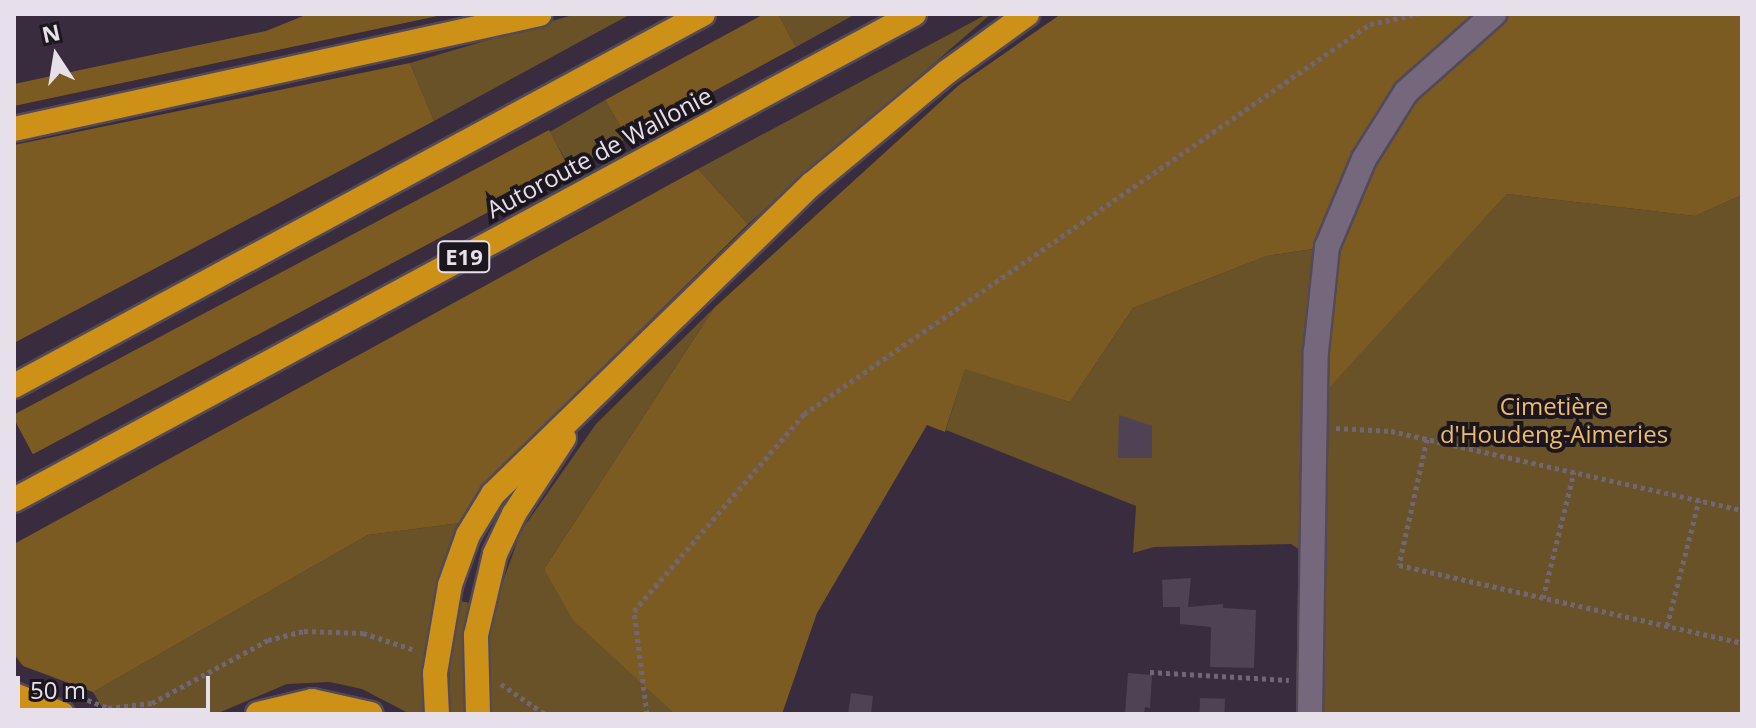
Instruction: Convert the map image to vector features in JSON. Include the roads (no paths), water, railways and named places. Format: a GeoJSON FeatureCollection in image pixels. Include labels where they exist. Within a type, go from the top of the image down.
{"type":"FeatureCollection","features":[{"type":"Feature","properties":{"kind":"highway"},"geometry":{"type":"LineString","coordinates":[[14,129],[540,14]]}},
{"type":"Feature","properties":{"kind":"highway"},"geometry":{"type":"LineString","coordinates":[[14,386],[703,14]]}},
{"type":"Feature","properties":{"kind":"highway","name":"Autoroute de Wallonie"},"geometry":{"type":"LineString","coordinates":[[14,500],[914,14]]}},
{"type":"Feature","properties":{"kind":"highway"},"geometry":{"type":"LineString","coordinates":[[437,714],[439,635],[468,535],[493,494],[812,184],[937,80],[1027,14]]}},
{"type":"Feature","properties":{"kind":"highway"},"geometry":{"type":"LineString","coordinates":[[478,714],[476,635],[495,554],[514,514],[590,400]]}},
{"type":"Feature","properties":{"kind":"highway"},"geometry":{"type":"LineString","coordinates":[[14,695],[65,703]]}},
{"type":"Feature","properties":{"kind":"highway"},"geometry":{"type":"LineString","coordinates":[[258,714],[312,701],[371,714]]}},
{"type":"Feature","properties":{"kind":"street"},"geometry":{"type":"LineString","coordinates":[[1310,714],[1314,427],[1322,280],[1335,219],[1386,120],[1432,64],[1494,14]]}},
{"type":"Feature","properties":{"kind":"park label","name":"Cimetière d'Houdeng-Aimeries"},"geometry":{"type":"Point","coordinates":[1554,420]}}]}
